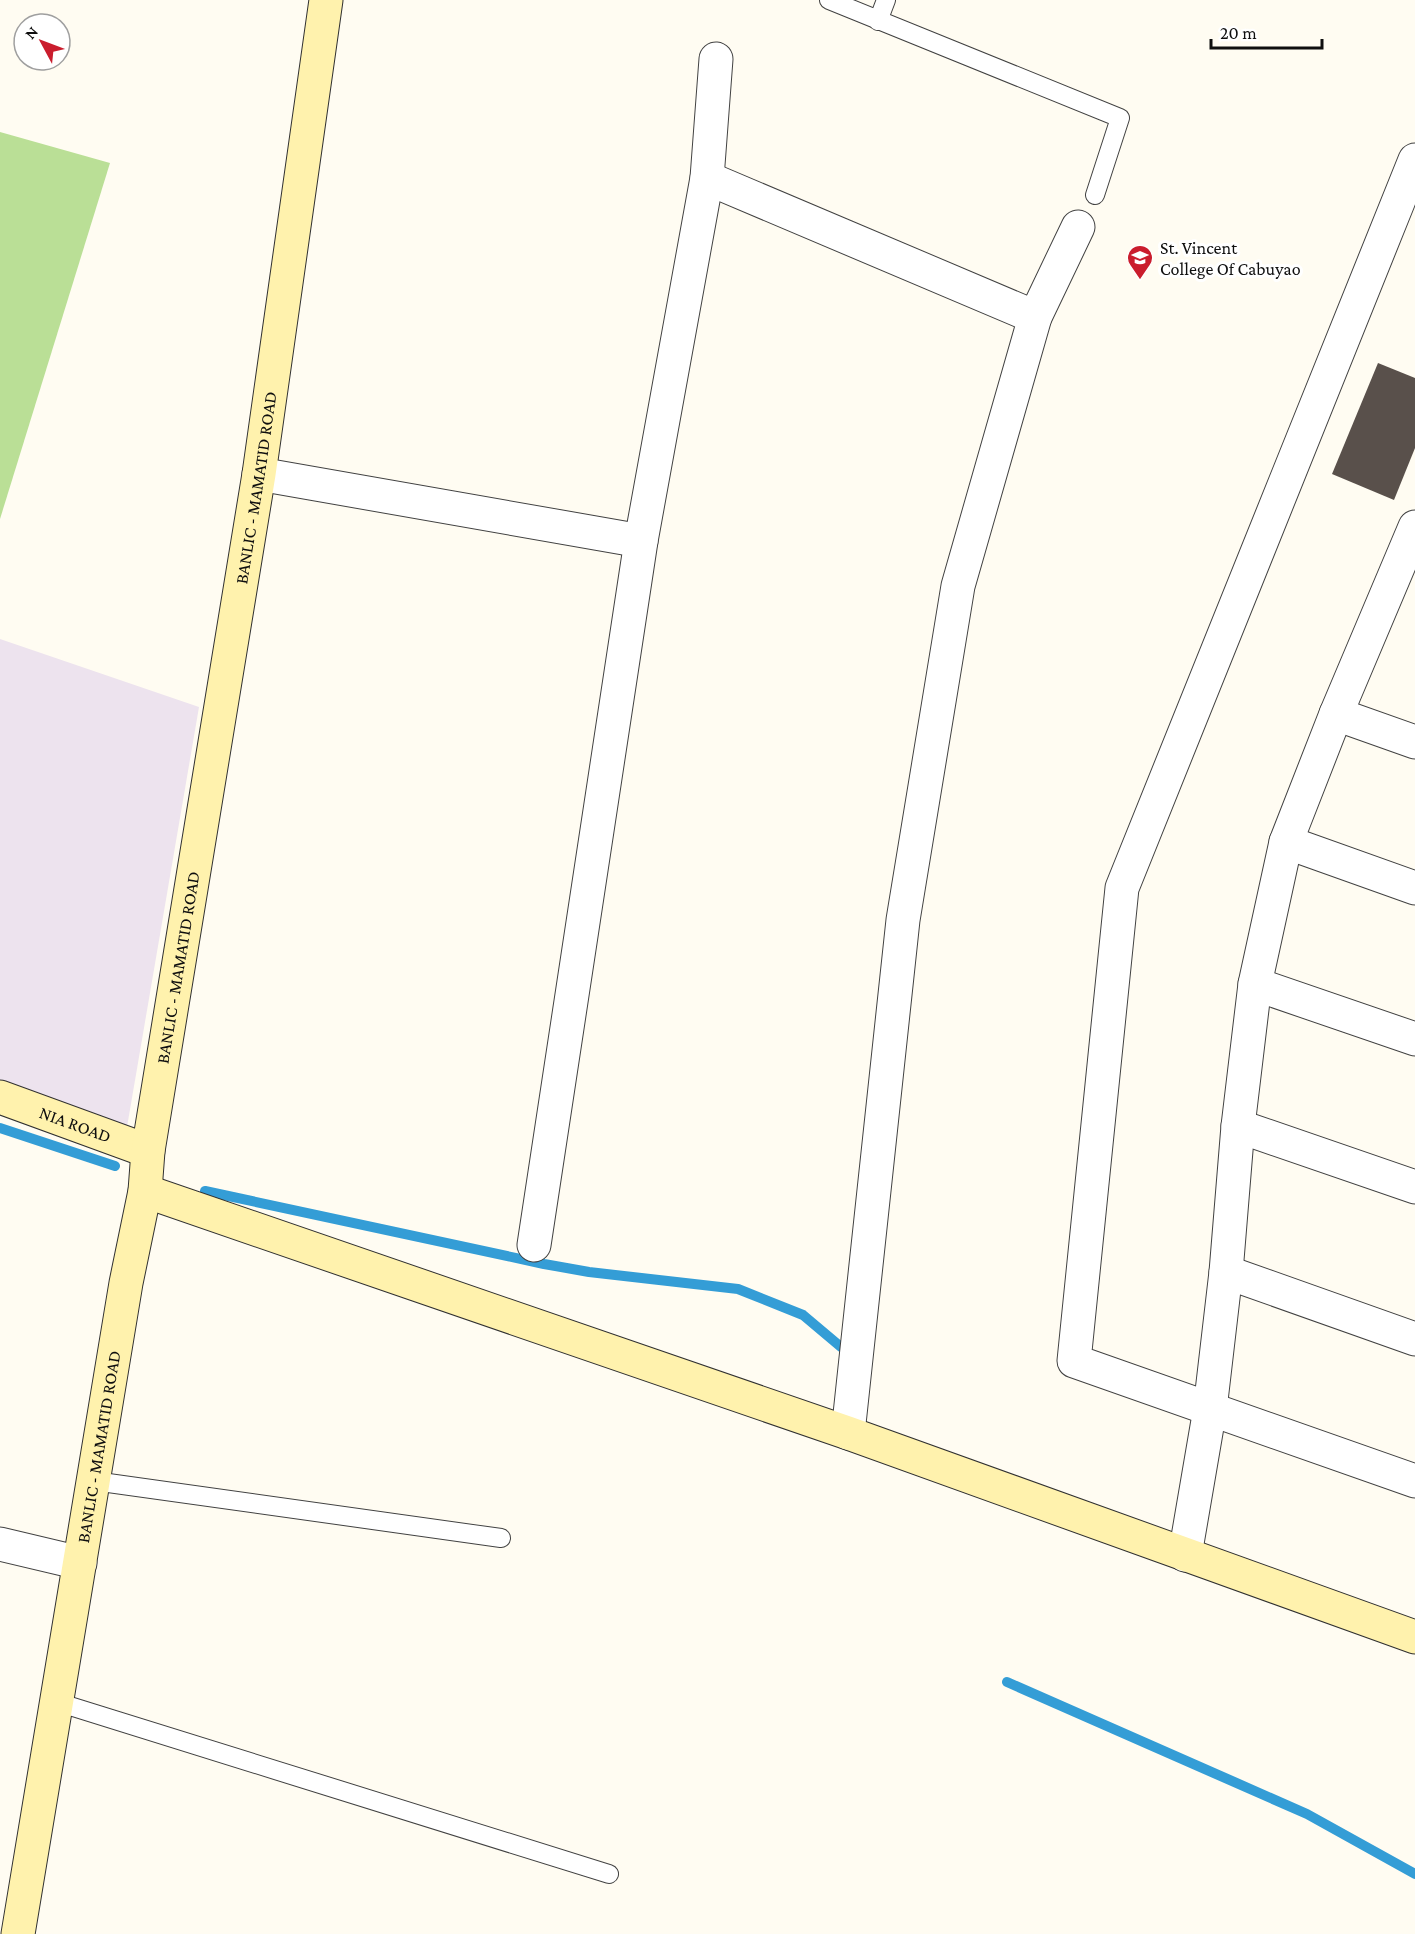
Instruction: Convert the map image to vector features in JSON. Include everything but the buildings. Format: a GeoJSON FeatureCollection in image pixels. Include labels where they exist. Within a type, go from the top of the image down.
{"type":"FeatureCollection","features":[{"type":"Feature","properties":{"kind":"main road","name":"BANLIC - MAMATID ROAD"},"geometry":{"type":"LineString","coordinates":[[18,1934],[126,1283],[145,1191],[148,1151],[259,474],[326,0]]}},
{"type":"Feature","properties":{"kind":"main road","name":"NIA ROAD"},"geometry":{"type":"LineString","coordinates":[[0,1097],[148,1151]]}},
{"type":"Feature","properties":{"kind":"main road"},"geometry":{"type":"LineString","coordinates":[[145,1191],[848,1433],[1415,1637]]}},
{"type":"Feature","properties":{"kind":"street"},"geometry":{"type":"LineString","coordinates":[[534,1245],[641,541],[707,178],[716,59]]}},
{"type":"Feature","properties":{"kind":"street"},"geometry":{"type":"LineString","coordinates":[[1415,160],[1122,888],[1074,1361],[1415,1481]]}},
{"type":"Feature","properties":{"kind":"street"},"geometry":{"type":"LineString","coordinates":[[707,178],[1035,316]]}},
{"type":"Feature","properties":{"kind":"street"},"geometry":{"type":"LineString","coordinates":[[848,1433],[903,920],[958,586],[1035,316],[1078,227]]}},
{"type":"Feature","properties":{"kind":"street"},"geometry":{"type":"LineString","coordinates":[[259,474],[641,541]]}},
{"type":"Feature","properties":{"kind":"street"},"geometry":{"type":"LineString","coordinates":[[1185,1555],[1210,1409],[1226,1272],[1238,1126],[1255,984],[1286,843],[1336,714],[1402,594],[1415,527]]}},
{"type":"Feature","properties":{"kind":"street"},"geometry":{"type":"LineString","coordinates":[[1336,714],[1415,742]]}},
{"type":"Feature","properties":{"kind":"street"},"geometry":{"type":"LineString","coordinates":[[1286,843],[1415,888]]}},
{"type":"Feature","properties":{"kind":"street"},"geometry":{"type":"LineString","coordinates":[[1255,984],[1415,1040]]}},
{"type":"Feature","properties":{"kind":"street"},"geometry":{"type":"LineString","coordinates":[[1238,1126],[1415,1187]]}},
{"type":"Feature","properties":{"kind":"street"},"geometry":{"type":"LineString","coordinates":[[1226,1272],[1415,1339]]}},
{"type":"Feature","properties":{"kind":"street"},"geometry":{"type":"LineString","coordinates":[[0,1544],[80,1563]]}},
{"type":"Feature","properties":{"kind":"lane"},"geometry":{"type":"LineString","coordinates":[[829,0],[1120,118],[1095,195]]}},
{"type":"Feature","properties":{"kind":"lane"},"geometry":{"type":"LineString","coordinates":[[878,21],[886,0]]}},
{"type":"Feature","properties":{"kind":"lane"},"geometry":{"type":"LineString","coordinates":[[94,1481],[501,1538]]}},
{"type":"Feature","properties":{"kind":"lane"},"geometry":{"type":"LineString","coordinates":[[57,1702],[609,1874]]}},
{"type":"Feature","properties":{"kind":"shaded area"},"geometry":{"type":"Polygon","coordinates":[[[0,639],[199,707],[127,1127],[0,1082],[0,639]]]}},
{"type":"Feature","properties":{"kind":"green space"},"geometry":{"type":"Polygon","coordinates":[[[0,132],[110,163],[0,519],[0,132]]]}},
{"type":"Feature","properties":{"kind":"waterway"},"geometry":{"type":"LineString","coordinates":[[0,1128],[115,1166]]}},
{"type":"Feature","properties":{"kind":"waterway"},"geometry":{"type":"LineString","coordinates":[[205,1191],[544,1264],[589,1272],[738,1289],[803,1315],[841,1347]]}},
{"type":"Feature","properties":{"kind":"waterway"},"geometry":{"type":"LineString","coordinates":[[1007,1682],[1307,1814],[1415,1874]]}},
{"type":"Feature","properties":{"kind":"place","name":"St. Vincent College Of Cabuyao"},"geometry":{"type":"Point","coordinates":[1140,281]}}]}
